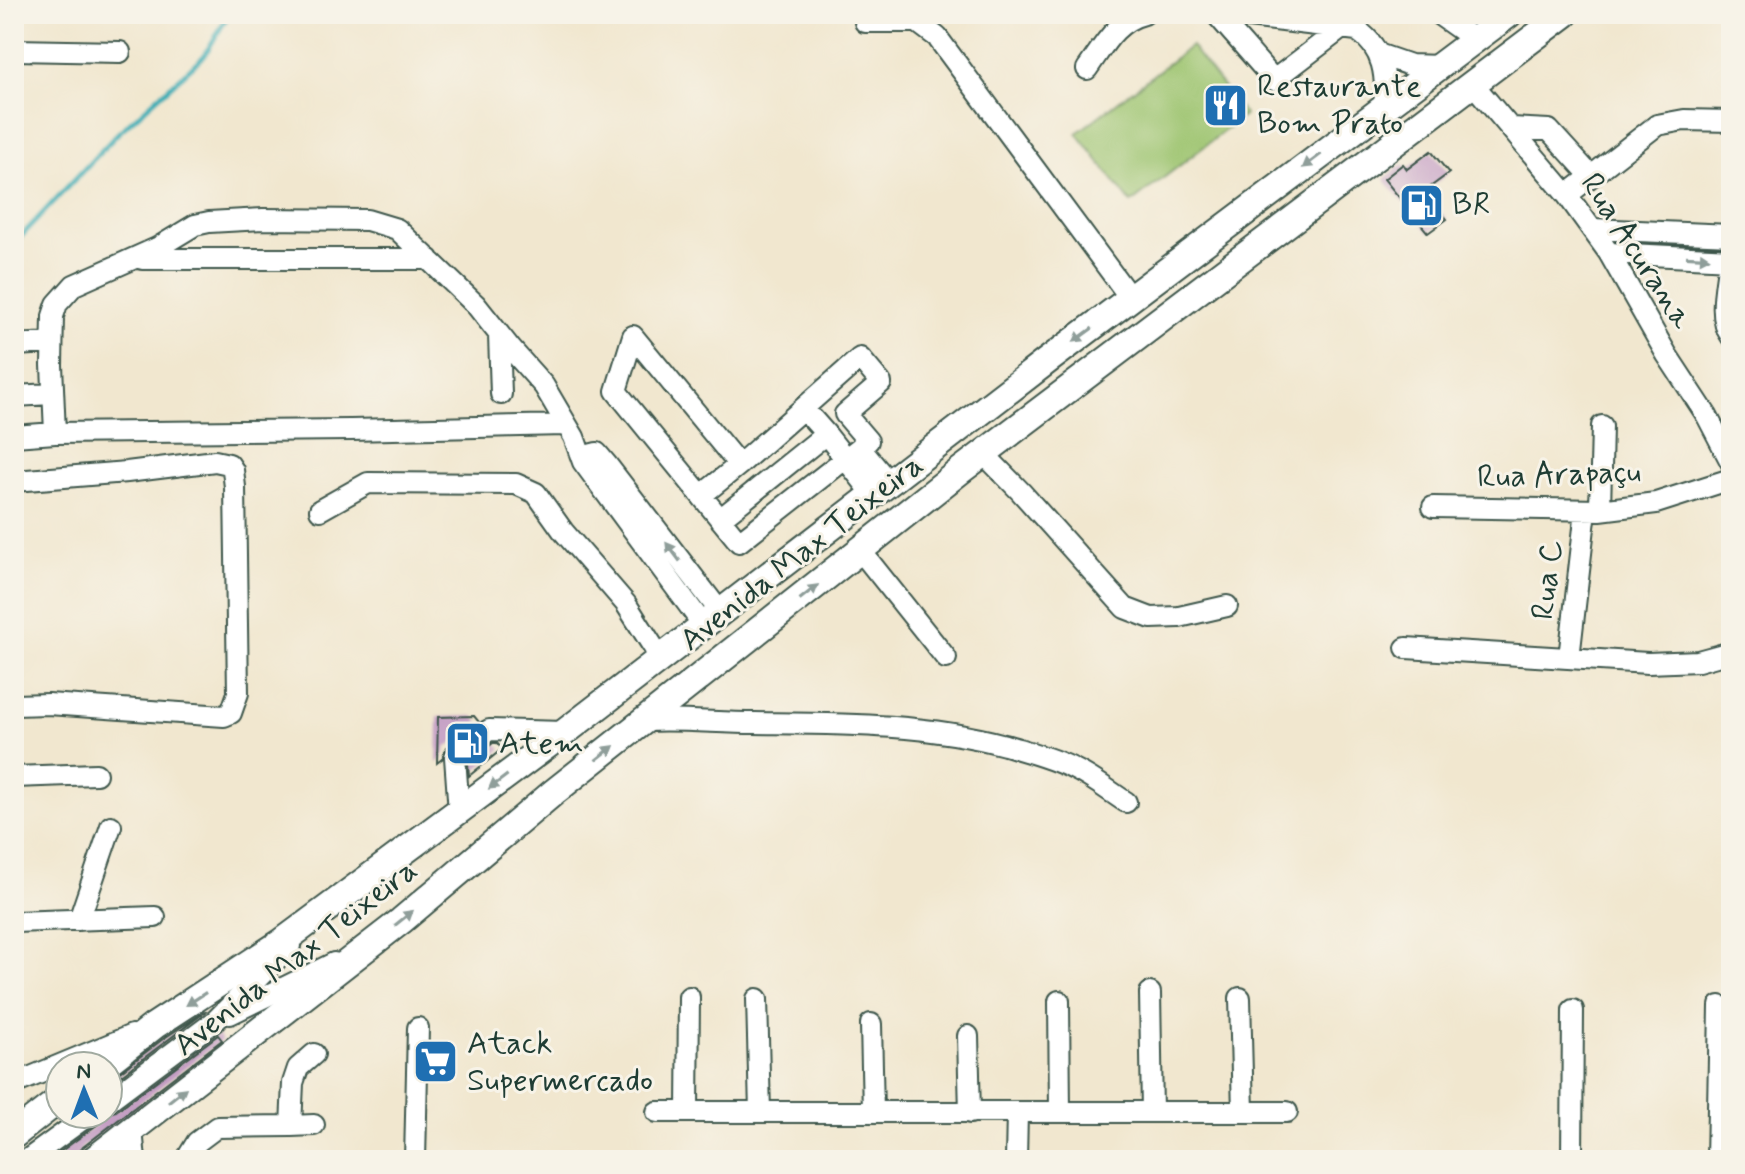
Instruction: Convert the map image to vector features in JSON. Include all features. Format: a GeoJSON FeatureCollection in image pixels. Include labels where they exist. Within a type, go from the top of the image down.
{"type":"FeatureCollection","features":[{"type":"Feature","properties":{"kind":"main road","name":"Avenida Max Teixeira"},"geometry":{"type":"LineString","coordinates":[[123,1050],[327,909],[459,812],[1509,14]]}},
{"type":"Feature","properties":{"kind":"main road","name":"Avenida Max Teixeira"},"geometry":{"type":"LineString","coordinates":[[93,1160],[370,946],[554,792],[983,453],[1565,14]]}},
{"type":"Feature","properties":{"kind":"main road"},"geometry":{"type":"LineString","coordinates":[[14,1135],[44,1112]]}},
{"type":"Feature","properties":{"kind":"street"},"geometry":{"type":"LineString","coordinates":[[1087,69],[1114,30],[1131,17],[1144,14]]}},
{"type":"Feature","properties":{"kind":"street"},"geometry":{"type":"LineString","coordinates":[[1216,14],[1274,80],[1342,28]]}},
{"type":"Feature","properties":{"kind":"street"},"geometry":{"type":"LineString","coordinates":[[1223,14],[1357,30],[1381,55],[1385,79],[1384,107]]}},
{"type":"Feature","properties":{"kind":"street"},"geometry":{"type":"LineString","coordinates":[[1438,14],[1475,40]]}},
{"type":"Feature","properties":{"kind":"street"},"geometry":{"type":"LineString","coordinates":[[865,22],[917,22],[937,37],[1131,299]]}},
{"type":"Feature","properties":{"kind":"street"},"geometry":{"type":"LineString","coordinates":[[14,50],[120,52]]}},
{"type":"Feature","properties":{"kind":"street"},"geometry":{"type":"LineString","coordinates":[[1381,55],[1410,65],[1441,66]]}},
{"type":"Feature","properties":{"kind":"street","name":"Rua Acurana"},"geometry":{"type":"LineString","coordinates":[[1473,84],[1567,195],[1609,253],[1667,355],[1707,416],[1731,462]]}},
{"type":"Feature","properties":{"kind":"street"},"geometry":{"type":"LineString","coordinates":[[1567,195],[1662,123],[1731,121]]}},
{"type":"Feature","properties":{"kind":"street"},"geometry":{"type":"LineString","coordinates":[[1512,128],[1549,130],[1590,175]]}},
{"type":"Feature","properties":{"kind":"street"},"geometry":{"type":"LineString","coordinates":[[55,433],[53,316],[64,294],[82,281],[134,259],[195,225],[230,220],[293,218],[367,220],[385,224],[409,238],[476,305],[544,386],[569,431],[712,620]]}},
{"type":"Feature","properties":{"kind":"street"},"geometry":{"type":"LineString","coordinates":[[1592,229],[1731,235]]}},
{"type":"Feature","properties":{"kind":"street"},"geometry":{"type":"LineString","coordinates":[[1609,253],[1730,259],[1724,317],[1725,327],[1731,336]]}},
{"type":"Feature","properties":{"kind":"street"},"geometry":{"type":"LineString","coordinates":[[134,259],[429,259]]}},
{"type":"Feature","properties":{"kind":"street"},"geometry":{"type":"LineString","coordinates":[[499,335],[501,394]]}},
{"type":"Feature","properties":{"kind":"street"},"geometry":{"type":"LineString","coordinates":[[739,465],[633,336],[616,391],[739,542],[868,441],[825,390]]}},
{"type":"Feature","properties":{"kind":"street"},"geometry":{"type":"LineString","coordinates":[[14,345],[52,343]]}},
{"type":"Feature","properties":{"kind":"street"},"geometry":{"type":"LineString","coordinates":[[702,495],[860,358],[881,383],[845,414]]}},
{"type":"Feature","properties":{"kind":"street"},"geometry":{"type":"LineString","coordinates":[[14,396],[52,394]]}},
{"type":"Feature","properties":{"kind":"street"},"geometry":{"type":"LineString","coordinates":[[804,409],[826,434],[853,454],[881,489]]}},
{"type":"Feature","properties":{"kind":"street","name":"Rua C"},"geometry":{"type":"LineString","coordinates":[[1569,658],[1593,510],[1602,426]]}},
{"type":"Feature","properties":{"kind":"street"},"geometry":{"type":"LineString","coordinates":[[14,436],[55,433],[569,431]]}},
{"type":"Feature","properties":{"kind":"street"},"geometry":{"type":"LineString","coordinates":[[720,519],[826,434]]}},
{"type":"Feature","properties":{"kind":"street"},"geometry":{"type":"LineString","coordinates":[[983,453],[1125,608],[1151,618],[1179,617],[1227,606]]}},
{"type":"Feature","properties":{"kind":"street"},"geometry":{"type":"LineString","coordinates":[[14,481],[224,461],[233,470],[238,653],[238,693],[231,713],[224,716],[48,704],[14,705]]}},
{"type":"Feature","properties":{"kind":"street","name":"Rua Arapaçu"},"geometry":{"type":"LineString","coordinates":[[1433,507],[1593,510],[1656,503],[1731,479]]}},
{"type":"Feature","properties":{"kind":"street"},"geometry":{"type":"LineString","coordinates":[[320,510],[368,483],[516,484],[536,493],[563,531],[626,604],[661,659]]}},
{"type":"Feature","properties":{"kind":"street"},"geometry":{"type":"LineString","coordinates":[[860,550],[946,658]]}},
{"type":"Feature","properties":{"kind":"street"},"geometry":{"type":"LineString","coordinates":[[1406,648],[1677,663],[1731,652]]}},
{"type":"Feature","properties":{"kind":"street"},"geometry":{"type":"LineString","coordinates":[[645,721],[677,719],[875,725],[959,734],[1074,768],[1126,802]]}},
{"type":"Feature","properties":{"kind":"street"},"geometry":{"type":"LineString","coordinates":[[459,812],[455,757],[489,730],[565,732]]}},
{"type":"Feature","properties":{"kind":"street"},"geometry":{"type":"LineString","coordinates":[[14,777],[96,774]]}},
{"type":"Feature","properties":{"kind":"street"},"geometry":{"type":"LineString","coordinates":[[79,920],[111,826]]}},
{"type":"Feature","properties":{"kind":"street"},"geometry":{"type":"LineString","coordinates":[[124,1089],[215,1021],[327,909]]}},
{"type":"Feature","properties":{"kind":"street"},"geometry":{"type":"LineString","coordinates":[[14,922],[155,917]]}},
{"type":"Feature","properties":{"kind":"street"},"geometry":{"type":"LineString","coordinates":[[215,1021],[370,946]]}},
{"type":"Feature","properties":{"kind":"street"},"geometry":{"type":"LineString","coordinates":[[1150,993],[1152,1112]]}},
{"type":"Feature","properties":{"kind":"street"},"geometry":{"type":"LineString","coordinates":[[688,1112],[689,997]]}},
{"type":"Feature","properties":{"kind":"street"},"geometry":{"type":"LineString","coordinates":[[1240,998],[1243,1112]]}},
{"type":"Feature","properties":{"kind":"street"},"geometry":{"type":"LineString","coordinates":[[757,999],[760,1112]]}},
{"type":"Feature","properties":{"kind":"street"},"geometry":{"type":"LineString","coordinates":[[1059,1001],[1060,1112]]}},
{"type":"Feature","properties":{"kind":"street"},"geometry":{"type":"LineString","coordinates":[[1717,1160],[1720,1006]]}},
{"type":"Feature","properties":{"kind":"street"},"geometry":{"type":"LineString","coordinates":[[1572,1160],[1573,1010]]}},
{"type":"Feature","properties":{"kind":"street"},"geometry":{"type":"LineString","coordinates":[[871,1024],[873,1112]]}},
{"type":"Feature","properties":{"kind":"street"},"geometry":{"type":"LineString","coordinates":[[14,1084],[154,1026]]}},
{"type":"Feature","properties":{"kind":"street"},"geometry":{"type":"LineString","coordinates":[[415,1160],[418,1028]]}},
{"type":"Feature","properties":{"kind":"street"},"geometry":{"type":"LineString","coordinates":[[968,1036],[970,1113]]}},
{"type":"Feature","properties":{"kind":"street"},"geometry":{"type":"LineString","coordinates":[[291,1126],[293,1083],[298,1068],[314,1054]]}},
{"type":"Feature","properties":{"kind":"street"},"geometry":{"type":"LineString","coordinates":[[657,1112],[1287,1112]]}},
{"type":"Feature","properties":{"kind":"street"},"geometry":{"type":"LineString","coordinates":[[1016,1160],[1017,1112]]}},
{"type":"Feature","properties":{"kind":"street"},"geometry":{"type":"LineString","coordinates":[[191,1160],[189,1155],[197,1142],[217,1127],[314,1125]]}},
{"type":"Feature","properties":{"kind":"street"},"geometry":{"type":"LineString","coordinates":[[132,1129],[135,1160]]}},
{"type":"Feature","properties":{"kind":"street"},"geometry":{"type":"LineString","coordinates":[[27,1160],[68,1130]]}},
{"type":"Feature","properties":{"kind":"street"},"geometry":{"type":"LineString","coordinates":[[34,1160],[51,1143]]}},
{"type":"Feature","properties":{"kind":"green space"},"geometry":{"type":"Polygon","coordinates":[[[1191,46],[1245,115],[1131,203],[1077,133],[1191,46]]]}},
{"type":"Feature","properties":{"kind":"building","name":"BR"},"geometry":{"type":"Polygon","coordinates":[[[1431,151],[1449,173],[1425,191],[1447,219],[1428,233],[1384,179],[1403,164],[1407,169],[1431,151]]]}},
{"type":"Feature","properties":{"kind":"building"},"geometry":{"type":"Polygon","coordinates":[[[474,716],[479,722],[447,747],[437,763],[438,717],[474,716]]]}},
{"type":"Feature","properties":{"kind":"building"},"geometry":{"type":"Polygon","coordinates":[[[493,743],[502,749],[469,776],[468,763],[493,743]]]}},
{"type":"Feature","properties":{"kind":"building"},"geometry":{"type":"Polygon","coordinates":[[[205,1012],[124,1073],[124,1069],[205,1012]]]}},
{"type":"Feature","properties":{"kind":"building"},"geometry":{"type":"Polygon","coordinates":[[[218,1035],[222,1040],[124,1115],[124,1105],[218,1035]]]}},
{"type":"Feature","properties":{"kind":"building"},"geometry":{"type":"Polygon","coordinates":[[[90,1130],[105,1130],[83,1147],[73,1160],[67,1160],[60,1152],[90,1130]]]}},
{"type":"Feature","properties":{"kind":"waterway"},"geometry":{"type":"LineString","coordinates":[[14,244],[118,133],[204,56],[229,14]]}},
{"type":"Feature","properties":{"kind":"place","name":"Restaurante Bom Prato"},"geometry":{"type":"Point","coordinates":[1226,105]}},
{"type":"Feature","properties":{"kind":"place","name":"BR"},"geometry":{"type":"Point","coordinates":[1421,205]}},
{"type":"Feature","properties":{"kind":"place","name":"Atem"},"geometry":{"type":"Point","coordinates":[468,744]}},
{"type":"Feature","properties":{"kind":"place","name":"Atack Supermercado"},"geometry":{"type":"Point","coordinates":[436,1062]}}]}
